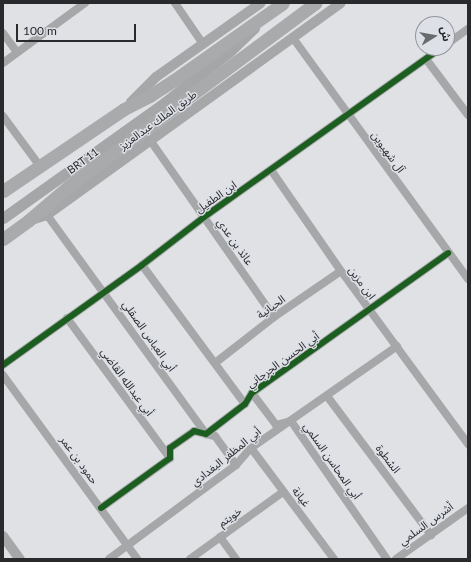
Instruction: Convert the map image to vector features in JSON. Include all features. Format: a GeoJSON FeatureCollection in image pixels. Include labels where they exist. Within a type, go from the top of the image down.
{"type":"FeatureCollection","features":[{"type":"Feature","properties":{"kind":"main road","name":"طريق الملك عبدالعزيز"},"geometry":{"type":"LineString","coordinates":[[3,191],[39,165],[124,109],[151,95],[174,80],[283,3]]}},
{"type":"Feature","properties":{"kind":"main road","name":"طريق الملك عبدالعزيز"},"geometry":{"type":"LineString","coordinates":[[3,239],[29,220],[69,186],[315,3]]}},
{"type":"Feature","properties":{"kind":"main road","name":"BRT 11"},"geometry":{"type":"LineString","coordinates":[[3,218],[164,103],[229,52],[264,17]]}},
{"type":"Feature","properties":{"kind":"main road","name":"BRT 11"},"geometry":{"type":"LineString","coordinates":[[164,103],[180,94],[221,65],[238,60]]}},
{"type":"Feature","properties":{"kind":"street"},"geometry":{"type":"LineString","coordinates":[[70,3],[75,10]]}},
{"type":"Feature","properties":{"kind":"street"},"geometry":{"type":"LineString","coordinates":[[3,63],[85,3]]}},
{"type":"Feature","properties":{"kind":"street"},"geometry":{"type":"LineString","coordinates":[[175,3],[203,44]]}},
{"type":"Feature","properties":{"kind":"street"},"geometry":{"type":"LineString","coordinates":[[124,109],[156,78],[261,3]]}},
{"type":"Feature","properties":{"kind":"street"},"geometry":{"type":"LineString","coordinates":[[29,220],[47,215],[341,3]]}},
{"type":"Feature","properties":{"kind":"street"},"geometry":{"type":"LineString","coordinates":[[455,39],[468,30]]}},
{"type":"Feature","properties":{"kind":"street"},"geometry":{"type":"LineString","coordinates":[[3,33],[17,52]]}},
{"type":"Feature","properties":{"kind":"street","name":"آل شهيوين"},"geometry":{"type":"LineString","coordinates":[[293,38],[448,254],[468,278]]}},
{"type":"Feature","properties":{"kind":"street","name":"ابن الطفيل"},"geometry":{"type":"LineString","coordinates":[[3,365],[142,265],[204,217],[348,116],[430,56]]}},
{"type":"Feature","properties":{"kind":"street"},"geometry":{"type":"LineString","coordinates":[[426,59],[468,115]]}},
{"type":"Feature","properties":{"kind":"street"},"geometry":{"type":"LineString","coordinates":[[3,116],[39,165]]}},
{"type":"Feature","properties":{"kind":"street","name":"عائذ بن عدي"},"geometry":{"type":"LineString","coordinates":[[150,140],[274,317]]}},
{"type":"Feature","properties":{"kind":"street","name":"ابن مزين"},"geometry":{"type":"LineString","coordinates":[[271,170],[341,270],[468,444]]}},
{"type":"Feature","properties":{"kind":"street","name":"أبي العباس الصقلي"},"geometry":{"type":"LineString","coordinates":[[47,215],[206,434],[215,436],[236,465]]}},
{"type":"Feature","properties":{"kind":"street","name":"أبي الحسن الجرجاني"},"geometry":{"type":"LineString","coordinates":[[206,434],[245,404],[252,393],[448,254]]}},
{"type":"Feature","properties":{"kind":"street"},"geometry":{"type":"LineString","coordinates":[[142,265],[245,404]]}},
{"type":"Feature","properties":{"kind":"street","name":"الحبانية"},"geometry":{"type":"LineString","coordinates":[[215,363],[274,317],[341,270]]}},
{"type":"Feature","properties":{"kind":"street","name":"أبي عبدالله القاضي"},"geometry":{"type":"LineString","coordinates":[[67,318],[170,458]]}},
{"type":"Feature","properties":{"kind":"street","name":"أبي المظفر البغدادي"},"geometry":{"type":"LineString","coordinates":[[109,559],[236,465],[251,448],[397,346]]}},
{"type":"Feature","properties":{"kind":"street","name":"حمود بن عمر"},"geometry":{"type":"LineString","coordinates":[[3,374],[137,559]]}},
{"type":"Feature","properties":{"kind":"street","name":"أبي المحاسن السلمي"},"geometry":{"type":"LineString","coordinates":[[252,393],[276,425],[291,421],[388,559]]}},
{"type":"Feature","properties":{"kind":"street","name":"الشطوة"},"geometry":{"type":"LineString","coordinates":[[326,396],[431,535]]}},
{"type":"Feature","properties":{"kind":"street"},"geometry":{"type":"LineString","coordinates":[[101,508],[170,458],[170,448],[194,431],[206,434]]}},
{"type":"Feature","properties":{"kind":"street","name":"غيانة"},"geometry":{"type":"LineString","coordinates":[[251,448],[334,559]]}},
{"type":"Feature","properties":{"kind":"street","name":"خويتم"},"geometry":{"type":"LineString","coordinates":[[190,559],[283,492]]}},
{"type":"Feature","properties":{"kind":"street","name":"أشرس السلمي"},"geometry":{"type":"LineString","coordinates":[[396,559],[468,508]]}},
{"type":"Feature","properties":{"kind":"street"},"geometry":{"type":"LineString","coordinates":[[3,536],[20,559]]}},
{"type":"Feature","properties":{"kind":"street"},"geometry":{"type":"LineString","coordinates":[[220,537],[236,559]]}},
{"type":"Feature","properties":{"kind":"cycle path"},"geometry":{"type":"LineString","coordinates":[[3,365],[142,265],[204,217],[430,56]]}},
{"type":"Feature","properties":{"kind":"cycle path"},"geometry":{"type":"LineString","coordinates":[[101,508],[170,458],[170,448],[194,431],[206,434],[245,404],[252,393],[448,253]]}}]}
